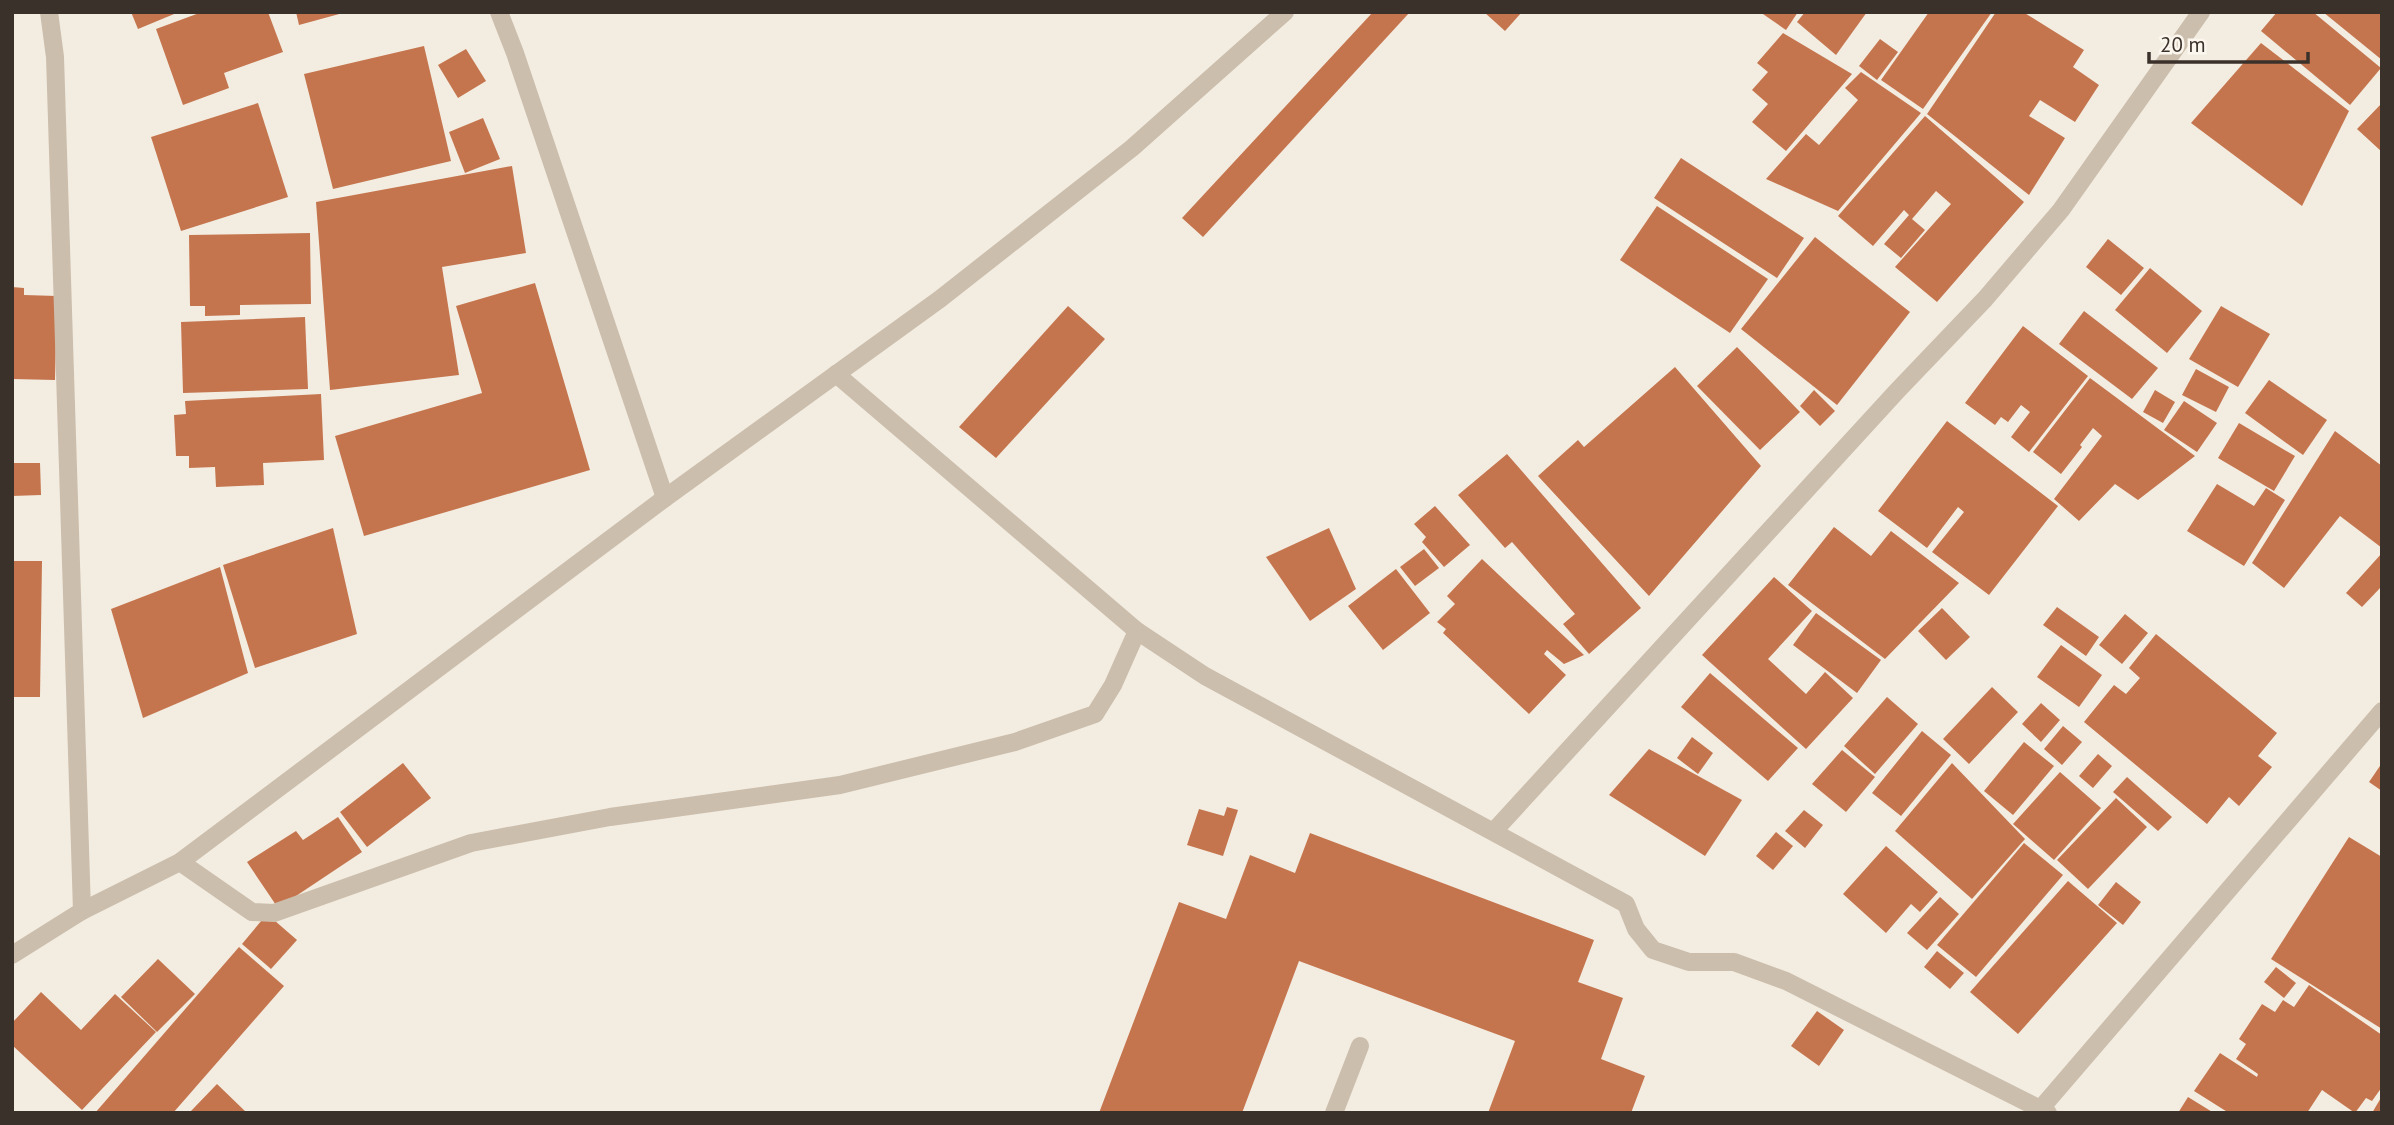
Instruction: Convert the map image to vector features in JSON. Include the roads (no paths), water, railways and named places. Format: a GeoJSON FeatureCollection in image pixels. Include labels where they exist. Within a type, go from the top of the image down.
{"type":"FeatureCollection","features":[{"type":"Feature","properties":{"kind":"street"},"geometry":{"type":"LineString","coordinates":[[48,12],[55,71],[82,911]]}},
{"type":"Feature","properties":{"kind":"street"},"geometry":{"type":"LineString","coordinates":[[499,12],[665,498]]}},
{"type":"Feature","properties":{"kind":"street"},"geometry":{"type":"LineString","coordinates":[[12,955],[82,911],[180,862],[665,498],[940,299],[1132,148],[1285,12]]}},
{"type":"Feature","properties":{"kind":"street"},"geometry":{"type":"LineString","coordinates":[[1494,831],[1897,391],[1985,299],[2061,209],[2201,12]]}},
{"type":"Feature","properties":{"kind":"street"},"geometry":{"type":"LineString","coordinates":[[836,374],[1137,631],[1205,676],[1626,904],[1636,929],[1653,950],[1689,961],[1734,961],[1786,981],[2042,1111],[2382,711]]}},
{"type":"Feature","properties":{"kind":"street"},"geometry":{"type":"LineString","coordinates":[[180,862],[252,912],[274,913],[471,843],[610,817],[840,785],[1015,742],[1095,714],[1113,685],[1137,631]]}},
{"type":"Feature","properties":{"kind":"street"},"geometry":{"type":"LineString","coordinates":[[1334,1113],[1360,1046]]}}]}
